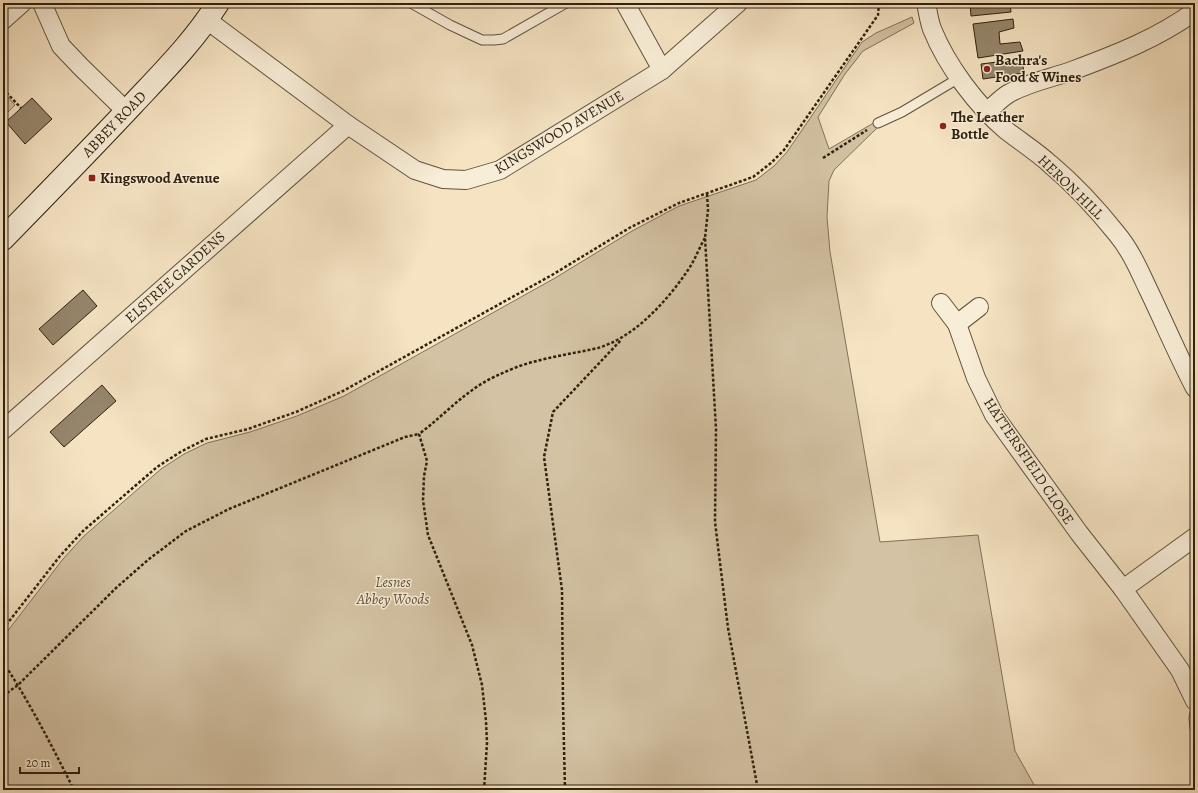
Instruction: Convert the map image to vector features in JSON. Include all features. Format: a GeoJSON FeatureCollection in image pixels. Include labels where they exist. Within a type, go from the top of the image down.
{"type":"FeatureCollection","features":[{"type":"Feature","properties":{"kind":"main road","name":"ABBEY ROAD"},"geometry":{"type":"LineString","coordinates":[[3,239],[189,44],[213,11]]}},
{"type":"Feature","properties":{"kind":"street"},"geometry":{"type":"LineString","coordinates":[[3,20],[22,3]]}},
{"type":"Feature","properties":{"kind":"street"},"geometry":{"type":"LineString","coordinates":[[42,3],[61,46],[126,111]]}},
{"type":"Feature","properties":{"kind":"street"},"geometry":{"type":"LineString","coordinates":[[626,3],[662,70]]}},
{"type":"Feature","properties":{"kind":"street","name":"KINGSWOOD AVENUE"},"geometry":{"type":"LineString","coordinates":[[213,11],[348,125],[415,170],[443,179],[466,180],[500,170],[662,70],[738,3]]}},
{"type":"Feature","properties":{"kind":"street","name":"HERON HILL"},"geometry":{"type":"LineString","coordinates":[[926,3],[932,28],[940,48],[959,78],[987,112],[1050,164],[1098,211],[1119,236],[1143,277],[1195,388]]}},
{"type":"Feature","properties":{"kind":"street"},"geometry":{"type":"LineString","coordinates":[[987,112],[1007,94],[1025,86],[1119,54],[1144,42],[1195,11]]}},
{"type":"Feature","properties":{"kind":"street","name":"ELSTREE GARDENS"},"geometry":{"type":"LineString","coordinates":[[3,430],[348,125]]}},
{"type":"Feature","properties":{"kind":"street","name":"HATTERSFIELD CLOSE"},"geometry":{"type":"LineString","coordinates":[[941,303],[957,324],[976,378],[994,415],[1079,534],[1123,588],[1180,670],[1195,701]]}},
{"type":"Feature","properties":{"kind":"street"},"geometry":{"type":"LineString","coordinates":[[957,324],[978,307]]}},
{"type":"Feature","properties":{"kind":"street"},"geometry":{"type":"LineString","coordinates":[[1123,588],[1195,537]]}},
{"type":"Feature","properties":{"kind":"lane"},"geometry":{"type":"LineString","coordinates":[[411,3],[482,40],[494,40],[503,39],[566,3]]}},
{"type":"Feature","properties":{"kind":"lane"},"geometry":{"type":"LineString","coordinates":[[878,123],[902,112],[959,78]]}},
{"type":"Feature","properties":{"kind":"lane"},"geometry":{"type":"LineString","coordinates":[[1195,713],[1195,728]]}},
{"type":"Feature","properties":{"kind":"path"},"geometry":{"type":"LineString","coordinates":[[3,629],[60,556],[83,531],[157,467],[182,451],[206,439],[248,429],[296,412],[343,391],[552,275],[631,227],[679,203],[753,177],[771,163],[784,150],[878,15],[879,3]]}},
{"type":"Feature","properties":{"kind":"path"},"geometry":{"type":"LineString","coordinates":[[3,89],[21,108]]}},
{"type":"Feature","properties":{"kind":"path"},"geometry":{"type":"LineString","coordinates":[[823,158],[878,123]]}},
{"type":"Feature","properties":{"kind":"path"},"geometry":{"type":"LineString","coordinates":[[707,194],[708,210],[705,238],[716,429],[715,522],[728,628],[758,790]]}},
{"type":"Feature","properties":{"kind":"path"},"geometry":{"type":"LineString","coordinates":[[566,790],[563,704],[562,590],[544,457],[553,412],[622,338],[640,325],[666,299],[689,269],[705,238]]}},
{"type":"Feature","properties":{"kind":"path"},"geometry":{"type":"LineString","coordinates":[[3,696],[18,685],[116,588],[149,558],[186,531],[229,509],[405,437],[419,434],[432,425],[468,392],[495,376],[531,362],[599,347],[622,338]]}},
{"type":"Feature","properties":{"kind":"path"},"geometry":{"type":"LineString","coordinates":[[419,434],[426,461],[423,500],[428,535],[472,645],[482,684],[487,743],[484,790]]}},
{"type":"Feature","properties":{"kind":"path"},"geometry":{"type":"LineString","coordinates":[[3,662],[44,731],[74,790]]}},
{"type":"Feature","properties":{"kind":"green space","name":"Lesnes Abbey Woods"},"geometry":{"type":"Polygon","coordinates":[[[912,17],[914,23],[863,51],[845,74],[818,117],[829,149],[877,121],[879,126],[834,170],[829,181],[827,217],[830,252],[880,542],[978,535],[1015,751],[1037,790],[3,790],[3,637],[63,559],[84,536],[161,469],[184,454],[207,443],[250,432],[297,416],[344,396],[555,278],[632,231],[679,206],[756,180],[774,166],[787,152],[862,42],[876,33],[912,17]]]}},
{"type":"Feature","properties":{"kind":"green space"},"geometry":{"type":"Polygon","coordinates":[[[3,92],[15,105],[3,117],[3,92]]]}},
{"type":"Feature","properties":{"kind":"building"},"geometry":{"type":"Polygon","coordinates":[[[970,3],[1010,3],[1011,12],[971,16],[970,3]]]}},
{"type":"Feature","properties":{"kind":"building"},"geometry":{"type":"Polygon","coordinates":[[[1013,19],[1014,28],[999,32],[1000,44],[1020,42],[1023,51],[978,58],[973,24],[1013,19]]]}},
{"type":"Feature","properties":{"kind":"building"},"geometry":{"type":"Polygon","coordinates":[[[1022,59],[1024,73],[983,79],[981,64],[1022,59]]]}},
{"type":"Feature","properties":{"kind":"building"},"geometry":{"type":"Polygon","coordinates":[[[32,98],[52,119],[25,144],[6,122],[32,98]]]}},
{"type":"Feature","properties":{"kind":"building"},"geometry":{"type":"Polygon","coordinates":[[[83,290],[97,306],[53,345],[39,329],[83,290]]]}},
{"type":"Feature","properties":{"kind":"building"},"geometry":{"type":"Polygon","coordinates":[[[102,385],[116,401],[64,447],[50,432],[102,385]]]}},
{"type":"Feature","properties":{"kind":"place","name":"Bachra's Food & Wines"},"geometry":{"type":"Point","coordinates":[987,69]}},
{"type":"Feature","properties":{"kind":"place","name":"The Leather Bottle"},"geometry":{"type":"Point","coordinates":[943,126]}},
{"type":"Feature","properties":{"kind":"place","name":"Kingswood Avenue"},"geometry":{"type":"Point","coordinates":[92,178]}}]}
